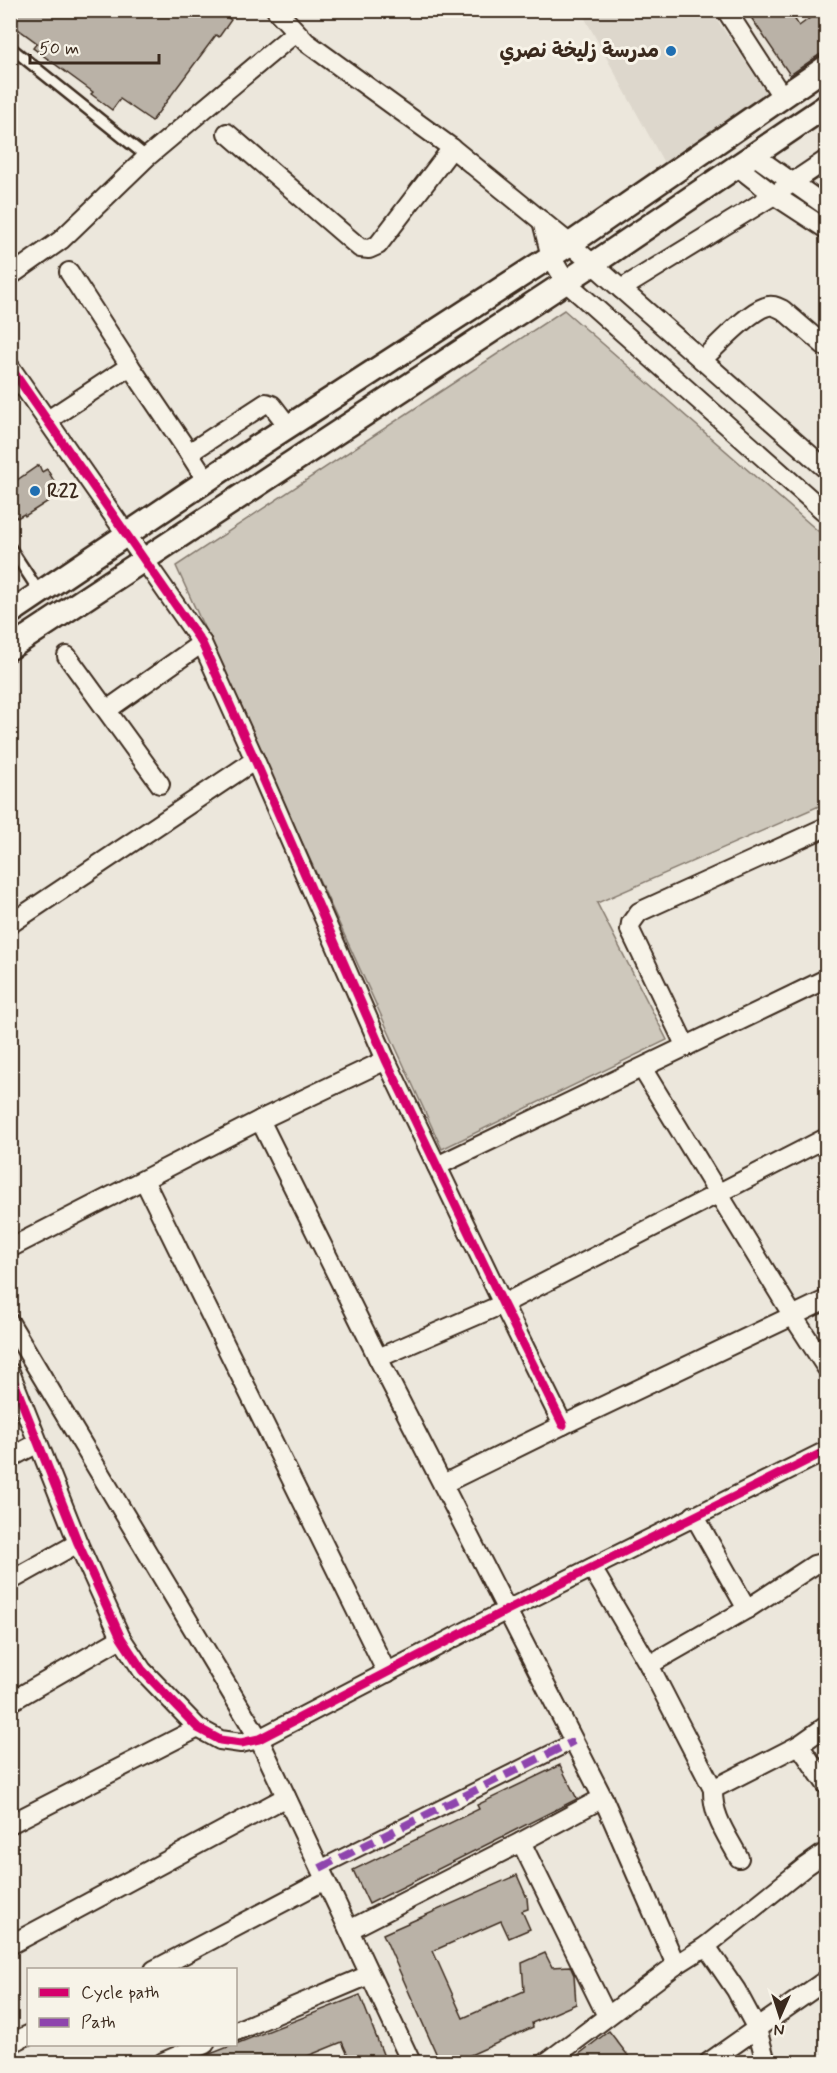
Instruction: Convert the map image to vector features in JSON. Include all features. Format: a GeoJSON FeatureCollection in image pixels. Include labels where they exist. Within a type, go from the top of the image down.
{"type":"FeatureCollection","features":[{"type":"Feature","properties":{"kind":"street"},"geometry":{"type":"LineString","coordinates":[[726,10],[783,98]]}},
{"type":"Feature","properties":{"kind":"street"},"geometry":{"type":"LineString","coordinates":[[274,11],[306,42],[452,148],[570,244],[826,469]]}},
{"type":"Feature","properties":{"kind":"street"},"geometry":{"type":"LineString","coordinates":[[10,276],[61,240],[147,158],[296,32]]}},
{"type":"Feature","properties":{"kind":"street"},"geometry":{"type":"LineString","coordinates":[[10,614],[288,426],[551,257],[826,67]]}},
{"type":"Feature","properties":{"kind":"street"},"geometry":{"type":"LineString","coordinates":[[10,648],[566,282],[826,106]]}},
{"type":"Feature","properties":{"kind":"street"},"geometry":{"type":"LineString","coordinates":[[227,133],[360,248],[369,249],[378,245],[452,148]]}},
{"type":"Feature","properties":{"kind":"street"},"geometry":{"type":"LineString","coordinates":[[621,289],[774,195],[826,160]]}},
{"type":"Feature","properties":{"kind":"street"},"geometry":{"type":"LineString","coordinates":[[747,161],[792,182],[826,206]]}},
{"type":"Feature","properties":{"kind":"street"},"geometry":{"type":"LineString","coordinates":[[747,161],[774,195],[826,230]]}},
{"type":"Feature","properties":{"kind":"street"},"geometry":{"type":"LineString","coordinates":[[542,221],[551,257],[566,282],[826,513]]}},
{"type":"Feature","properties":{"kind":"street"},"geometry":{"type":"LineString","coordinates":[[69,272],[207,481]]}},
{"type":"Feature","properties":{"kind":"street"},"geometry":{"type":"LineString","coordinates":[[702,360],[754,312],[766,306],[775,306],[783,310],[826,347]]}},
{"type":"Feature","properties":{"kind":"street"},"geometry":{"type":"LineString","coordinates":[[48,420],[130,366]]}},
{"type":"Feature","properties":{"kind":"street"},"geometry":{"type":"LineString","coordinates":[[10,367],[202,643],[386,1060],[564,1425]]}},
{"type":"Feature","properties":{"kind":"street"},"geometry":{"type":"LineString","coordinates":[[189,453],[266,403],[272,405],[288,426]]}},
{"type":"Feature","properties":{"kind":"street"},"geometry":{"type":"LineString","coordinates":[[107,710],[202,643]]}},
{"type":"Feature","properties":{"kind":"street"},"geometry":{"type":"LineString","coordinates":[[67,656],[160,784]]}},
{"type":"Feature","properties":{"kind":"street"},"geometry":{"type":"LineString","coordinates":[[10,924],[255,760]]}},
{"type":"Feature","properties":{"kind":"street"},"geometry":{"type":"LineString","coordinates":[[686,1047],[630,930],[633,917],[639,912],[826,828]]}},
{"type":"Feature","properties":{"kind":"street"},"geometry":{"type":"LineString","coordinates":[[437,1166],[826,979]]}},
{"type":"Feature","properties":{"kind":"street"},"geometry":{"type":"LineString","coordinates":[[10,1248],[260,1120],[386,1060]]}},
{"type":"Feature","properties":{"kind":"street"},"geometry":{"type":"LineString","coordinates":[[642,1068],[826,1367]]}},
{"type":"Feature","properties":{"kind":"street"},"geometry":{"type":"LineString","coordinates":[[260,1120],[378,1358],[603,1798],[676,1965]]}},
{"type":"Feature","properties":{"kind":"street"},"geometry":{"type":"LineString","coordinates":[[378,1358],[503,1304],[826,1138]]}},
{"type":"Feature","properties":{"kind":"street"},"geometry":{"type":"LineString","coordinates":[[144,1180],[387,1673]]}},
{"type":"Feature","properties":{"kind":"street"},"geometry":{"type":"LineString","coordinates":[[442,1484],[826,1300]]}},
{"type":"Feature","properties":{"kind":"street"},"geometry":{"type":"LineString","coordinates":[[12,1330],[259,1739],[411,2062]]}},
{"type":"Feature","properties":{"kind":"street"},"geometry":{"type":"LineString","coordinates":[[10,1372],[78,1543],[121,1638],[142,1670],[198,1728],[220,1740],[241,1743],[259,1739],[694,1515],[826,1451]]}},
{"type":"Feature","properties":{"kind":"street"},"geometry":{"type":"LineString","coordinates":[[10,1458],[39,1443]]}},
{"type":"Feature","properties":{"kind":"street"},"geometry":{"type":"LineString","coordinates":[[694,1515],[747,1609]]}},
{"type":"Feature","properties":{"kind":"street"},"geometry":{"type":"LineString","coordinates":[[10,1581],[78,1543]]}},
{"type":"Feature","properties":{"kind":"street"},"geometry":{"type":"LineString","coordinates":[[650,1665],[747,1609],[814,1565],[822,1563],[826,1566]]}},
{"type":"Feature","properties":{"kind":"street"},"geometry":{"type":"LineString","coordinates":[[592,1569],[650,1665],[713,1789],[712,1802],[716,1816],[739,1858]]}},
{"type":"Feature","properties":{"kind":"street"},"geometry":{"type":"LineString","coordinates":[[10,1702],[121,1638]]}},
{"type":"Feature","properties":{"kind":"street"},"geometry":{"type":"LineString","coordinates":[[713,1789],[800,1745],[826,1726]]}},
{"type":"Feature","properties":{"kind":"street"},"geometry":{"type":"LineString","coordinates":[[10,1824],[198,1728]]}},
{"type":"Feature","properties":{"kind":"street"},"geometry":{"type":"LineString","coordinates":[[158,1968],[322,1874],[574,1741]]}},
{"type":"Feature","properties":{"kind":"street"},"geometry":{"type":"LineString","coordinates":[[800,1745],[826,1784]]}},
{"type":"Feature","properties":{"kind":"street"},"geometry":{"type":"LineString","coordinates":[[10,1945],[286,1797]]}},
{"type":"Feature","properties":{"kind":"street"},"geometry":{"type":"LineString","coordinates":[[349,1930],[603,1798]]}},
{"type":"Feature","properties":{"kind":"street"},"geometry":{"type":"LineString","coordinates":[[521,1842],[607,2016]]}},
{"type":"Feature","properties":{"kind":"street"},"geometry":{"type":"LineString","coordinates":[[547,2062],[676,1965],[706,1946],[826,1852]]}},
{"type":"Feature","properties":{"kind":"street"},"geometry":{"type":"LineString","coordinates":[[706,1946],[736,1990],[757,2029],[766,2062]]}},
{"type":"Feature","properties":{"kind":"street"},"geometry":{"type":"LineString","coordinates":[[237,2031],[369,1975]]}},
{"type":"Feature","properties":{"kind":"street"},"geometry":{"type":"LineString","coordinates":[[708,2062],[826,1980]]}},
{"type":"Feature","properties":{"kind":"street"},"geometry":{"type":"LineString","coordinates":[[10,2044],[27,2036]]}},
{"type":"Feature","properties":{"kind":"street"},"geometry":{"type":"LineString","coordinates":[[163,2062],[200,2046]]}},
{"type":"Feature","properties":{"kind":"lane"},"geometry":{"type":"LineString","coordinates":[[10,47],[147,158]]}},
{"type":"Feature","properties":{"kind":"lane"},"geometry":{"type":"LineString","coordinates":[[10,547],[40,593]]}},
{"type":"Feature","properties":{"kind":"shaded area","name":"مدرسة زليخة نصري"},"geometry":{"type":"Polygon","coordinates":[[[581,11],[711,11],[766,92],[664,163],[581,11]]]}},
{"type":"Feature","properties":{"kind":"shaded area"},"geometry":{"type":"Polygon","coordinates":[[[564,310],[826,538],[826,803],[597,903],[667,1040],[442,1149],[176,566],[564,310]]]}},
{"type":"Feature","properties":{"kind":"building"},"geometry":{"type":"Polygon","coordinates":[[[10,10],[218,10],[231,20],[219,37],[216,35],[152,121],[120,99],[112,110],[91,94],[93,92],[33,48],[37,43],[10,23],[10,10]]]}},
{"type":"Feature","properties":{"kind":"building"},"geometry":{"type":"Polygon","coordinates":[[[746,10],[789,10],[799,26],[821,10],[826,10],[826,50],[790,75],[746,10]]]}},
{"type":"Feature","properties":{"kind":"building","name":"R22"},"geometry":{"type":"Polygon","coordinates":[[[39,465],[42,472],[47,469],[61,493],[25,516],[24,514],[17,518],[10,509],[10,485],[39,465]]]}},
{"type":"Feature","properties":{"kind":"building"},"geometry":{"type":"Polygon","coordinates":[[[560,1765],[577,1799],[369,1904],[353,1870],[479,1809],[477,1805],[560,1765]]]}},
{"type":"Feature","properties":{"kind":"building"},"geometry":{"type":"Polygon","coordinates":[[[517,1875],[527,1898],[528,1909],[522,1911],[530,1929],[509,1938],[501,1921],[433,1951],[463,2018],[524,1991],[522,1963],[545,1953],[552,1967],[570,1966],[574,1975],[576,2004],[532,2023],[533,2027],[455,2062],[440,2062],[383,1934],[517,1875]]]}},
{"type":"Feature","properties":{"kind":"building"},"geometry":{"type":"Polygon","coordinates":[[[360,1995],[386,2062],[351,2062],[342,2042],[293,2062],[190,2062],[231,2046],[237,2046],[237,2043],[360,1995]]]}},
{"type":"Feature","properties":{"kind":"building"},"geometry":{"type":"Polygon","coordinates":[[[609,2031],[633,2062],[569,2062],[609,2031]]]}},
{"type":"Feature","properties":{"kind":"marked path"},"geometry":{"type":"LineString","coordinates":[[320,1868],[574,1741]]}},
{"type":"Feature","properties":{"kind":"cycle path"},"geometry":{"type":"LineString","coordinates":[[10,367],[202,643],[386,1060],[563,1425]]}},
{"type":"Feature","properties":{"kind":"cycle path"},"geometry":{"type":"LineString","coordinates":[[10,1372],[78,1543],[121,1638],[142,1670],[198,1728],[220,1740],[241,1743],[259,1739],[507,1610],[826,1451]]}},
{"type":"Feature","properties":{"kind":"place","name":"مدرسة زليخة نصري"},"geometry":{"type":"Point","coordinates":[671,51]}},
{"type":"Feature","properties":{"kind":"place","name":"R22"},"geometry":{"type":"Point","coordinates":[35,491]}}]}
